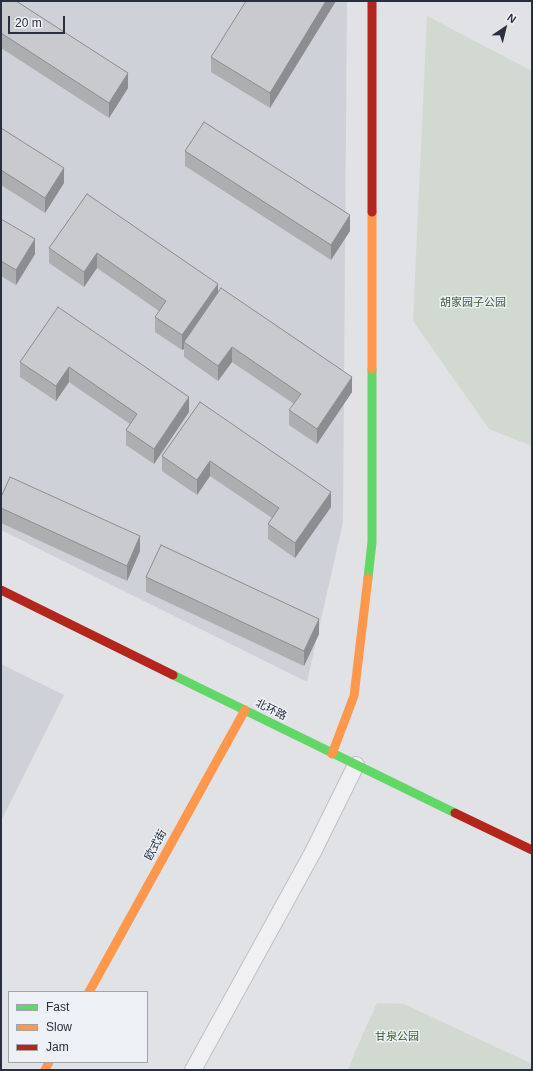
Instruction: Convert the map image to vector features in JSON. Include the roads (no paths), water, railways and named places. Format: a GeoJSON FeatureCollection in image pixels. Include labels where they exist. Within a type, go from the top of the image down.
{"type":"FeatureCollection","features":[{"type":"Feature","properties":{"kind":"street"},"geometry":{"type":"LineString","coordinates":[[332,754],[354,696],[372,542],[372,1]]}},
{"type":"Feature","properties":{"kind":"street","name":"北环路"},"geometry":{"type":"LineString","coordinates":[[1,590],[332,754],[532,850]]}},
{"type":"Feature","properties":{"kind":"street","name":"欧式街"},"geometry":{"type":"LineString","coordinates":[[90,991],[245,710]]}},
{"type":"Feature","properties":{"kind":"street"},"geometry":{"type":"LineString","coordinates":[[193,1070],[313,852],[356,765]]}},
{"type":"Feature","properties":{"kind":"park label","name":"胡家园子公园"},"geometry":{"type":"Point","coordinates":[473,303]}},
{"type":"Feature","properties":{"kind":"park label","name":"甘泉公园"},"geometry":{"type":"Point","coordinates":[397,1037]}}]}
